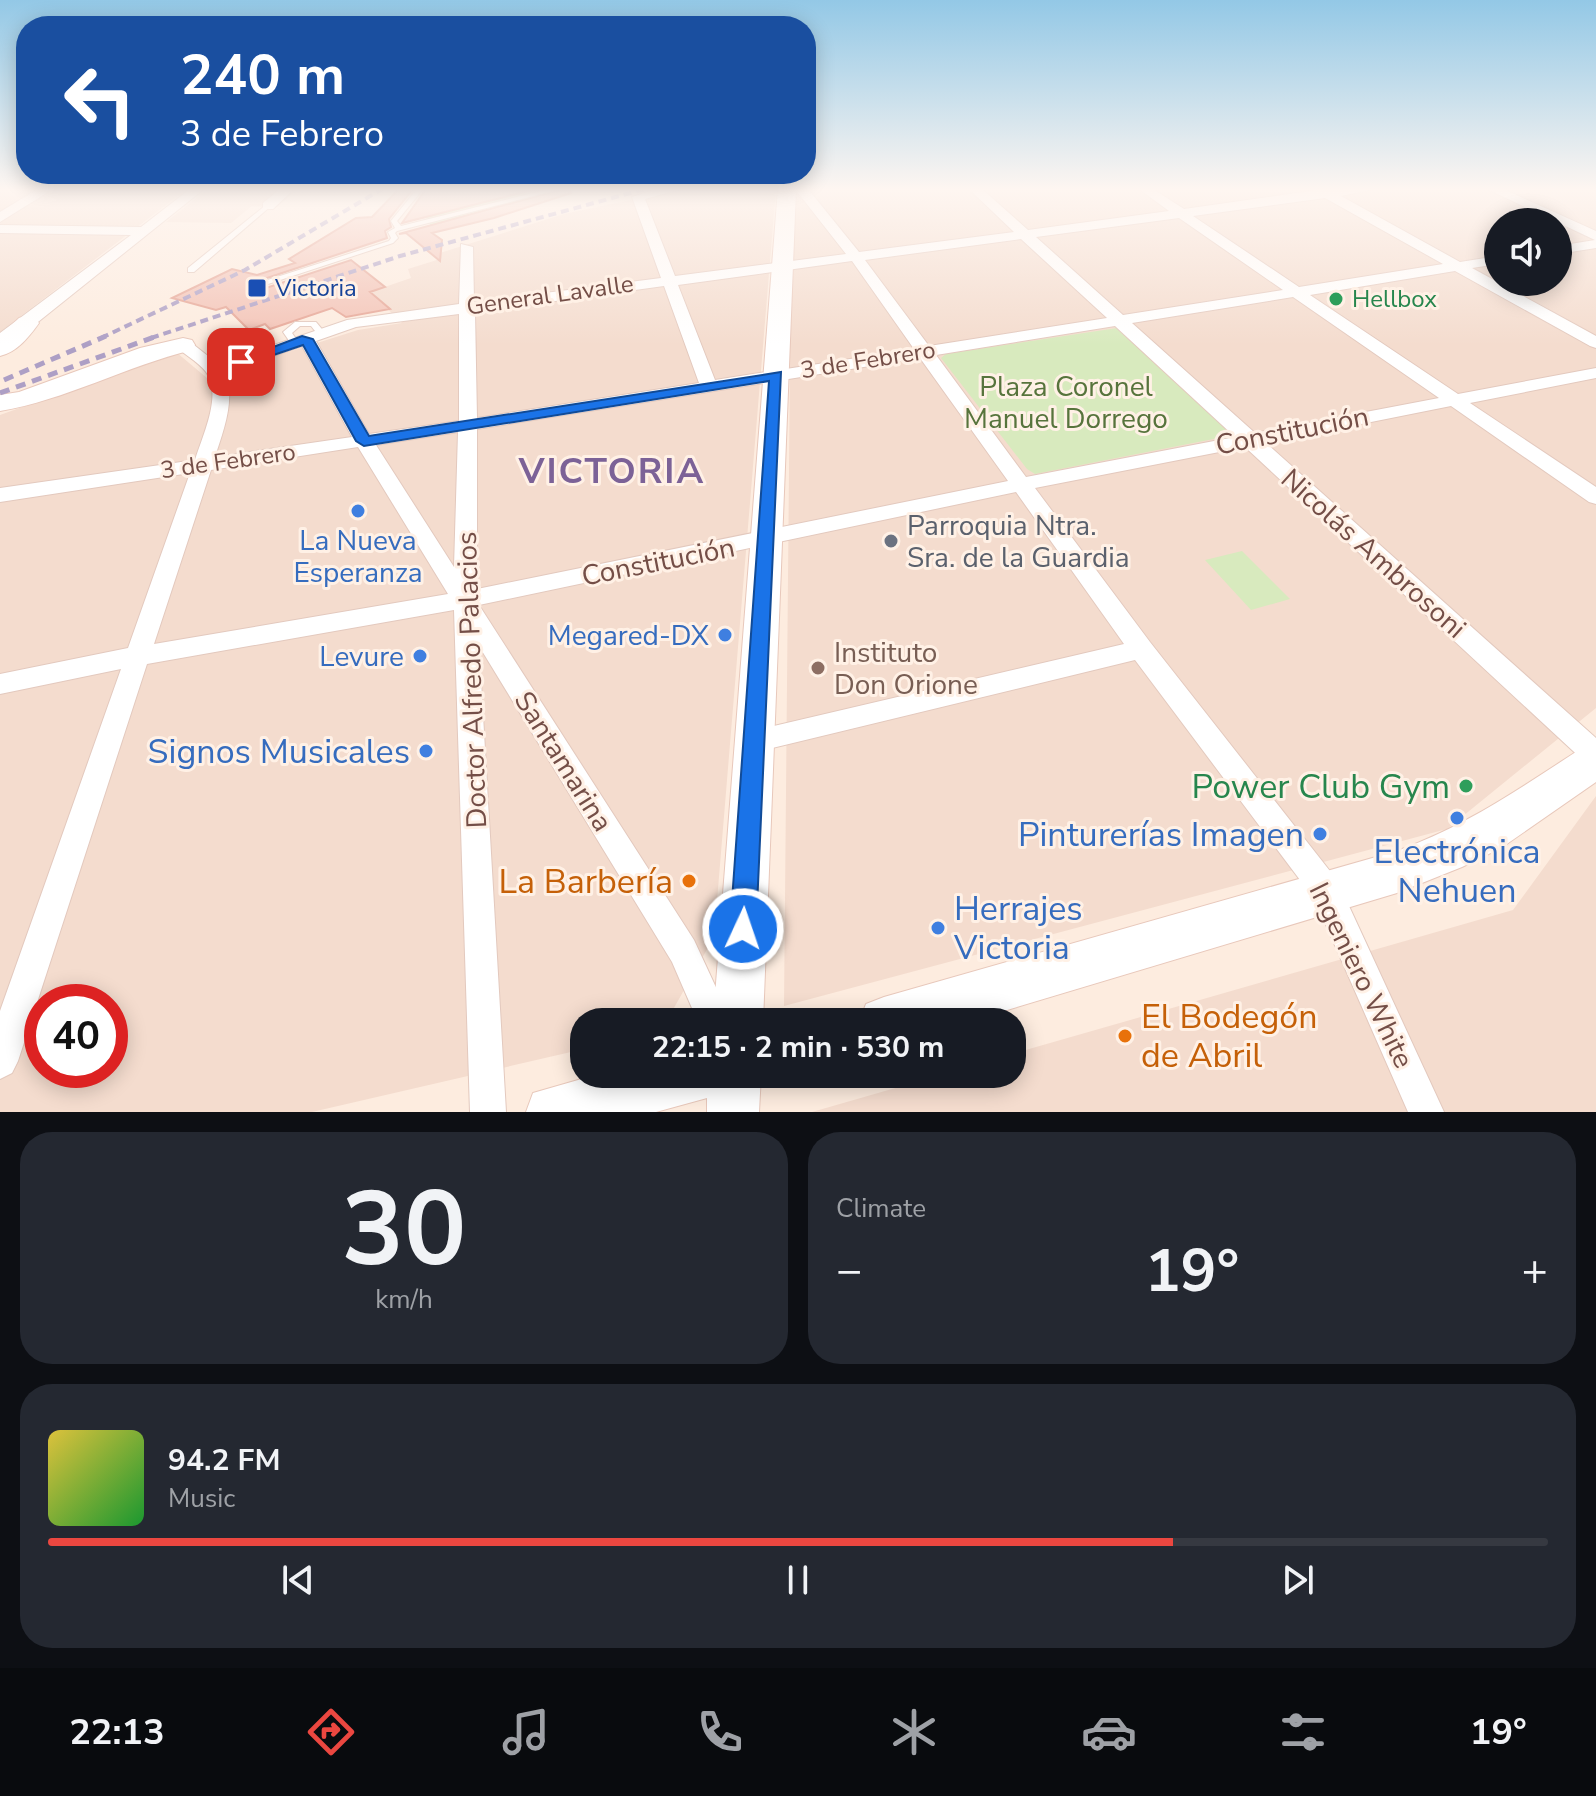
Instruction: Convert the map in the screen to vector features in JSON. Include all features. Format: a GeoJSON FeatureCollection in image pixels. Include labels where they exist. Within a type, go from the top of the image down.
{"type":"FeatureCollection","features":[{"type":"Feature","properties":{"kind":"street"},"geometry":{"type":"LineString","coordinates":[[0,340],[27,323],[131,241]]}},
{"type":"Feature","properties":{"kind":"street"},"geometry":{"type":"LineString","coordinates":[[656,241],[709,386]]}},
{"type":"Feature","properties":{"kind":"street"},"geometry":{"type":"LineString","coordinates":[[739,1008],[784,241]]}},
{"type":"Feature","properties":{"kind":"street","name":"Ingeniero White"},"geometry":{"type":"LineString","coordinates":[[843,241],[1141,649],[1326,890],[1426,1112]]}},
{"type":"Feature","properties":{"kind":"street","name":"General Lavalle"},"geometry":{"type":"LineString","coordinates":[[215,371],[353,323],[971,241]]}},
{"type":"Feature","properties":{"kind":"street","name":"Nicolás Ambrosoni"},"geometry":{"type":"LineString","coordinates":[[1032,241],[1596,757]]}},
{"type":"Feature","properties":{"kind":"street"},"geometry":{"type":"LineString","coordinates":[[1221,241],[1596,497]]}},
{"type":"Feature","properties":{"kind":"street"},"geometry":{"type":"LineString","coordinates":[[1413,241],[1596,343]]}},
{"type":"Feature","properties":{"kind":"street"},"geometry":{"type":"LineString","coordinates":[[1572,248],[1596,244]]}},
{"type":"Feature","properties":{"kind":"street","name":"Doctor Alfredo Palacios"},"geometry":{"type":"LineString","coordinates":[[466,247],[468,425],[465,600],[488,1112]]}},
{"type":"Feature","properties":{"kind":"street","name":"3 de Febrero"},"geometry":{"type":"LineString","coordinates":[[0,495],[468,425],[1484,262]]}},
{"type":"Feature","properties":{"kind":"street"},"geometry":{"type":"LineString","coordinates":[[0,323],[27,323]]}},
{"type":"Feature","properties":{"kind":"street"},"geometry":{"type":"LineString","coordinates":[[0,349],[27,323]]}},
{"type":"Feature","properties":{"kind":"street","name":"Santamarina"},"geometry":{"type":"LineString","coordinates":[[308,339],[364,441],[683,951],[709,1008]]}},
{"type":"Feature","properties":{"kind":"street"},"geometry":{"type":"LineString","coordinates":[[0,1061],[203,464],[222,383],[215,371],[183,345]]}},
{"type":"Feature","properties":{"kind":"street"},"geometry":{"type":"LineString","coordinates":[[0,403],[24,399],[149,353],[183,345]]}},
{"type":"Feature","properties":{"kind":"street"},"geometry":{"type":"LineString","coordinates":[[0,410],[183,345]]}},
{"type":"Feature","properties":{"kind":"street","name":"Constitución"},"geometry":{"type":"LineString","coordinates":[[0,684],[138,656],[465,600],[1022,484],[1596,373]]}},
{"type":"Feature","properties":{"kind":"street"},"geometry":{"type":"LineString","coordinates":[[752,742],[1141,649]]}},
{"type":"Feature","properties":{"kind":"street"},"geometry":{"type":"LineString","coordinates":[[931,1008],[1326,890],[1397,872],[1486,834],[1596,757]]}},
{"type":"Feature","properties":{"kind":"street"},"geometry":{"type":"LineString","coordinates":[[552,1112],[637,1101],[669,1088]]}},
{"type":"Feature","properties":{"kind":"street"},"geometry":{"type":"LineString","coordinates":[[733,1112],[734,1088]]}},
{"type":"Feature","properties":{"kind":"lane"},"geometry":{"type":"LineString","coordinates":[[191,270],[226,241]]}},
{"type":"Feature","properties":{"kind":"lane"},"geometry":{"type":"LineString","coordinates":[[259,284],[392,241]]}},
{"type":"Feature","properties":{"kind":"shaded area"},"geometry":{"type":"Polygon","coordinates":[[[0,241],[119,241],[0,332],[0,241]]]}},
{"type":"Feature","properties":{"kind":"shaded area"},"geometry":{"type":"Polygon","coordinates":[[[478,241],[772,241],[714,937],[674,1008],[570,1008],[570,1052],[312,1112],[0,1112],[0,415],[176,352],[207,378],[358,330],[402,323],[370,292],[411,278],[408,269],[440,259],[440,253],[478,241]]]}},
{"type":"Feature","properties":{"kind":"shaded area"},"geometry":{"type":"Polygon","coordinates":[[[792,241],[1484,241],[1484,296],[1572,296],[1572,241],[1596,241],[1596,708],[1447,829],[784,1006],[792,241]]]}},
{"type":"Feature","properties":{"kind":"shaded area"},"geometry":{"type":"Polygon","coordinates":[[[1596,796],[1596,1112],[812,1112],[895,1088],[1026,1088],[1026,1050],[1513,910],[1596,796]]]}},
{"type":"Feature","properties":{"kind":"green space","name":"Plaza Coronel Manuel Dorrego"},"geometry":{"type":"Polygon","coordinates":[[[1117,328],[1228,430],[1229,436],[1035,474],[1027,469],[941,358],[946,354],[1117,328]]]}},
{"type":"Feature","properties":{"kind":"green space"},"geometry":{"type":"Polygon","coordinates":[[[1242,551],[1290,599],[1251,610],[1205,560],[1242,551]]]}},
{"type":"Feature","properties":{"kind":"building"},"geometry":{"type":"Polygon","coordinates":[[[319,241],[378,241],[252,283],[254,287],[263,289],[351,260],[385,287],[370,292],[390,309],[346,317],[332,308],[270,329],[265,324],[249,330],[226,307],[216,310],[172,298],[232,269],[257,275],[295,263],[289,259],[319,241]]]}},
{"type":"Feature","properties":{"kind":"building"},"geometry":{"type":"Polygon","coordinates":[[[416,241],[442,241],[440,261],[416,241]]]}},
{"type":"Feature","properties":{"kind":"railway"},"geometry":{"type":"LineString","coordinates":[[101,338],[245,270],[294,241]]}},
{"type":"Feature","properties":{"kind":"railway"},"geometry":{"type":"LineString","coordinates":[[156,336],[455,241]]}},
{"type":"Feature","properties":{"kind":"railway"},"geometry":{"type":"LineString","coordinates":[[4,380],[106,336]]}},
{"type":"Feature","properties":{"kind":"railway"},"geometry":{"type":"LineString","coordinates":[[0,393],[156,336]]}},
{"type":"Feature","properties":{"kind":"railway"},"geometry":{"type":"LineString","coordinates":[[151,338],[156,336]]}},
{"type":"Feature","properties":{"kind":"place","name":"Victoria"},"geometry":{"type":"Point","coordinates":[257,288]}},
{"type":"Feature","properties":{"kind":"place","name":"Hellbox"},"geometry":{"type":"Point","coordinates":[1336,299]}},
{"type":"Feature","properties":{"kind":"place","name":"La Nueva Esperanza"},"geometry":{"type":"Point","coordinates":[358,511]}},
{"type":"Feature","properties":{"kind":"place","name":"Parroquia Ntra. Sra. de la Guardia"},"geometry":{"type":"Point","coordinates":[891,541]}},
{"type":"Feature","properties":{"kind":"place","name":"Megared-DX"},"geometry":{"type":"Point","coordinates":[725,635]}},
{"type":"Feature","properties":{"kind":"place","name":"Levure"},"geometry":{"type":"Point","coordinates":[420,656]}},
{"type":"Feature","properties":{"kind":"place","name":"Instituto Don Orione"},"geometry":{"type":"Point","coordinates":[818,668]}},
{"type":"Feature","properties":{"kind":"place","name":"Signos Musicales"},"geometry":{"type":"Point","coordinates":[426,751]}},
{"type":"Feature","properties":{"kind":"place","name":"Power Club Gym"},"geometry":{"type":"Point","coordinates":[1466,786]}},
{"type":"Feature","properties":{"kind":"place","name":"Electrónica Nehuen"},"geometry":{"type":"Point","coordinates":[1457,818]}},
{"type":"Feature","properties":{"kind":"place","name":"Pinturerías Imagen"},"geometry":{"type":"Point","coordinates":[1320,834]}},
{"type":"Feature","properties":{"kind":"place","name":"La Barbería"},"geometry":{"type":"Point","coordinates":[689,881]}},
{"type":"Feature","properties":{"kind":"place","name":"Herrajes Victoria"},"geometry":{"type":"Point","coordinates":[938,928]}},
{"type":"Feature","properties":{"kind":"place","name":"El Bodegón de Abril"},"geometry":{"type":"Point","coordinates":[1125,1036]}},
{"type":"Feature","properties":{"kind":"district","name":"VICTORIA"},"geometry":{"type":"Point","coordinates":[612,470]}},
{"type":"Feature","properties":{"kind":"route"},"geometry":{"type":"LineString","coordinates":[[241,362],[306,339],[364,441],[776,375],[743,929]]}}]}
